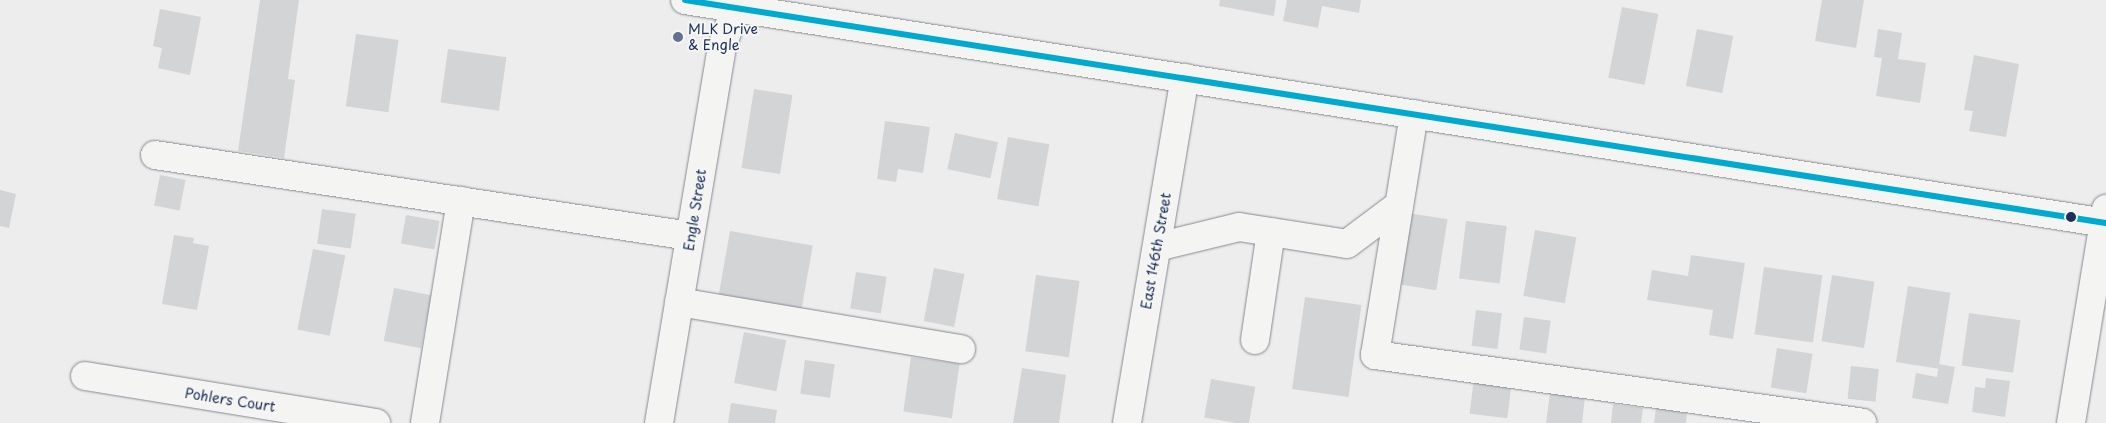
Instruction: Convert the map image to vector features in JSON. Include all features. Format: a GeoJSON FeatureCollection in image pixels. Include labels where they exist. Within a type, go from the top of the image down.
{"type":"FeatureCollection","features":[{"type":"Feature","properties":{"kind":"street"},"geometry":{"type":"LineString","coordinates":[[685,0],[737,4],[1414,114],[2105,218],[2071,423]]}},
{"type":"Feature","properties":{"kind":"street","name":"Engle Street"},"geometry":{"type":"LineString","coordinates":[[660,423],[722,47],[737,4]]}},
{"type":"Feature","properties":{"kind":"street","name":"East 146th Street"},"geometry":{"type":"LineString","coordinates":[[1127,423],[1186,78]]}},
{"type":"Feature","properties":{"kind":"street"},"geometry":{"type":"LineString","coordinates":[[1414,114],[1375,355],[1862,423]]}},
{"type":"Feature","properties":{"kind":"street"},"geometry":{"type":"LineString","coordinates":[[155,155],[690,236]]}},
{"type":"Feature","properties":{"kind":"street"},"geometry":{"type":"LineString","coordinates":[[425,423],[461,201]]}},
{"type":"Feature","properties":{"kind":"street"},"geometry":{"type":"LineString","coordinates":[[1157,247],[1239,227],[1347,244],[1399,205]]}},
{"type":"Feature","properties":{"kind":"street"},"geometry":{"type":"LineString","coordinates":[[1255,340],[1271,232]]}},
{"type":"Feature","properties":{"kind":"street"},"geometry":{"type":"LineString","coordinates":[[679,302],[961,349]]}},
{"type":"Feature","properties":{"kind":"street","name":"Pohlers Court"},"geometry":{"type":"LineString","coordinates":[[85,376],[376,423]]}},
{"type":"Feature","properties":{"kind":"building"},"geometry":{"type":"Polygon","coordinates":[[[260,0],[299,0],[288,79],[295,80],[284,158],[238,151],[260,0]]]}},
{"type":"Feature","properties":{"kind":"building"},"geometry":{"type":"Polygon","coordinates":[[[1220,0],[1276,0],[1274,16],[1219,6],[1220,0]]]}},
{"type":"Feature","properties":{"kind":"building"},"geometry":{"type":"Polygon","coordinates":[[[1287,0],[1361,0],[1359,13],[1322,6],[1318,28],[1283,21],[1287,0]]]}},
{"type":"Feature","properties":{"kind":"building"},"geometry":{"type":"Polygon","coordinates":[[[1822,0],[1864,0],[1856,48],[1815,41],[1822,0]]]}},
{"type":"Feature","properties":{"kind":"building"},"geometry":{"type":"Polygon","coordinates":[[[1622,7],[1658,14],[1645,85],[1608,78],[1622,7]]]}},
{"type":"Feature","properties":{"kind":"building"},"geometry":{"type":"Polygon","coordinates":[[[160,9],[201,17],[190,75],[158,68],[162,48],[153,46],[160,9]]]}},
{"type":"Feature","properties":{"kind":"building"},"geometry":{"type":"Polygon","coordinates":[[[1697,29],[1733,36],[1722,93],[1686,86],[1697,29]]]}},
{"type":"Feature","properties":{"kind":"building"},"geometry":{"type":"Polygon","coordinates":[[[1878,29],[1902,33],[1898,59],[1926,63],[1920,103],[1876,96],[1882,58],[1874,57],[1878,29]]]}},
{"type":"Feature","properties":{"kind":"building"},"geometry":{"type":"Polygon","coordinates":[[[356,34],[399,40],[388,112],[346,106],[356,34]]]}},
{"type":"Feature","properties":{"kind":"building"},"geometry":{"type":"Polygon","coordinates":[[[448,49],[506,57],[499,111],[440,102],[448,49]]]}},
{"type":"Feature","properties":{"kind":"building"},"geometry":{"type":"Polygon","coordinates":[[[1974,55],[2019,64],[2006,137],[1969,131],[1973,111],[1964,110],[1974,55]]]}},
{"type":"Feature","properties":{"kind":"building"},"geometry":{"type":"Polygon","coordinates":[[[754,89],[793,95],[780,174],[741,168],[754,89]]]}},
{"type":"Feature","properties":{"kind":"building"},"geometry":{"type":"Polygon","coordinates":[[[885,121],[930,127],[923,173],[898,169],[896,182],[877,179],[885,121]]]}},
{"type":"Feature","properties":{"kind":"building"},"geometry":{"type":"Polygon","coordinates":[[[955,133],[998,142],[990,178],[947,169],[955,133]]]}},
{"type":"Feature","properties":{"kind":"building"},"geometry":{"type":"Polygon","coordinates":[[[1008,137],[1049,144],[1038,206],[997,199],[1008,137]]]}},
{"type":"Feature","properties":{"kind":"building"},"geometry":{"type":"Polygon","coordinates":[[[160,175],[186,180],[180,210],[154,205],[160,175]]]}},
{"type":"Feature","properties":{"kind":"building"},"geometry":{"type":"Polygon","coordinates":[[[0,190],[16,194],[9,228],[0,226],[0,190]]]}},
{"type":"Feature","properties":{"kind":"building"},"geometry":{"type":"Polygon","coordinates":[[[322,209],[356,214],[351,248],[317,244],[322,209]]]}},
{"type":"Feature","properties":{"kind":"building"},"geometry":{"type":"Polygon","coordinates":[[[1408,213],[1448,219],[1436,290],[1397,284],[1408,213]]]}},
{"type":"Feature","properties":{"kind":"building"},"geometry":{"type":"Polygon","coordinates":[[[406,215],[439,221],[434,249],[401,244],[406,215]]]}},
{"type":"Feature","properties":{"kind":"building"},"geometry":{"type":"Polygon","coordinates":[[[1466,221],[1507,226],[1500,284],[1459,279],[1466,221]]]}},
{"type":"Feature","properties":{"kind":"building"},"geometry":{"type":"Polygon","coordinates":[[[1535,230],[1576,237],[1565,303],[1523,296],[1535,230]]]}},
{"type":"Feature","properties":{"kind":"building"},"geometry":{"type":"Polygon","coordinates":[[[730,231],[813,246],[801,315],[718,300],[730,231]]]}},
{"type":"Feature","properties":{"kind":"building"},"geometry":{"type":"Polygon","coordinates":[[[174,235],[194,238],[193,243],[209,246],[197,310],[162,304],[174,235]]]}},
{"type":"Feature","properties":{"kind":"building"},"geometry":{"type":"Polygon","coordinates":[[[313,249],[345,255],[330,336],[297,329],[313,249]]]}},
{"type":"Feature","properties":{"kind":"building"},"geometry":{"type":"Polygon","coordinates":[[[1691,255],[1745,263],[1733,339],[1709,335],[1713,310],[1647,300],[1652,270],[1688,276],[1691,255]]]}},
{"type":"Feature","properties":{"kind":"building"},"geometry":{"type":"Polygon","coordinates":[[[1764,267],[1822,275],[1813,343],[1755,334],[1764,267]]]}},
{"type":"Feature","properties":{"kind":"building"},"geometry":{"type":"Polygon","coordinates":[[[934,268],[964,274],[954,327],[924,321],[934,268]]]}},
{"type":"Feature","properties":{"kind":"building"},"geometry":{"type":"Polygon","coordinates":[[[856,272],[887,277],[881,313],[850,309],[856,272]]]}},
{"type":"Feature","properties":{"kind":"building"},"geometry":{"type":"Polygon","coordinates":[[[1036,275],[1080,281],[1069,357],[1025,351],[1036,275]]]}},
{"type":"Feature","properties":{"kind":"building"},"geometry":{"type":"Polygon","coordinates":[[[1832,275],[1874,282],[1864,348],[1822,341],[1832,275]]]}},
{"type":"Feature","properties":{"kind":"building"},"geometry":{"type":"Polygon","coordinates":[[[1908,286],[1950,293],[1938,369],[1896,362],[1908,286]]]}},
{"type":"Feature","properties":{"kind":"building"},"geometry":{"type":"Polygon","coordinates":[[[394,288],[431,295],[421,348],[384,341],[394,288]]]}},
{"type":"Feature","properties":{"kind":"building"},"geometry":{"type":"Polygon","coordinates":[[[1305,297],[1361,305],[1349,397],[1292,389],[1305,297]]]}},
{"type":"Feature","properties":{"kind":"building"},"geometry":{"type":"Polygon","coordinates":[[[1476,310],[1502,313],[1497,349],[1472,346],[1476,310]]]}},
{"type":"Feature","properties":{"kind":"building"},"geometry":{"type":"Polygon","coordinates":[[[1969,313],[2020,320],[2013,373],[1962,365],[1969,313]]]}},
{"type":"Feature","properties":{"kind":"building"},"geometry":{"type":"Polygon","coordinates":[[[1524,317],[1551,321],[1546,353],[1519,350],[1524,317]]]}},
{"type":"Feature","properties":{"kind":"building"},"geometry":{"type":"Polygon","coordinates":[[[744,332],[786,340],[776,391],[734,383],[744,332]]]}},
{"type":"Feature","properties":{"kind":"building"},"geometry":{"type":"Polygon","coordinates":[[[1777,348],[1813,354],[1806,393],[1771,388],[1777,348]]]}},
{"type":"Feature","properties":{"kind":"building"},"geometry":{"type":"Polygon","coordinates":[[[911,357],[960,364],[952,418],[903,411],[911,357]]]}},
{"type":"Feature","properties":{"kind":"building"},"geometry":{"type":"Polygon","coordinates":[[[805,360],[835,364],[830,398],[800,394],[805,360]]]}},
{"type":"Feature","properties":{"kind":"building"},"geometry":{"type":"Polygon","coordinates":[[[1939,364],[1955,367],[1948,404],[1912,398],[1916,373],[1937,377],[1939,364]]]}},
{"type":"Feature","properties":{"kind":"building"},"geometry":{"type":"Polygon","coordinates":[[[1851,366],[1879,369],[1875,402],[1848,399],[1851,366]]]}},
{"type":"Feature","properties":{"kind":"building"},"geometry":{"type":"Polygon","coordinates":[[[1022,368],[1066,375],[1059,423],[1013,423],[1022,368]]]}},
{"type":"Feature","properties":{"kind":"building"},"geometry":{"type":"Polygon","coordinates":[[[1474,378],[1512,383],[1507,418],[1470,414],[1474,378]]]}},
{"type":"Feature","properties":{"kind":"building"},"geometry":{"type":"Polygon","coordinates":[[[1986,378],[2010,381],[2005,417],[1972,412],[1975,387],[1985,388],[1986,378]]]}},
{"type":"Feature","properties":{"kind":"building"},"geometry":{"type":"Polygon","coordinates":[[[1211,379],[1255,387],[1249,423],[1236,423],[1204,417],[1211,379]]]}},
{"type":"Feature","properties":{"kind":"building"},"geometry":{"type":"Polygon","coordinates":[[[1550,393],[1585,397],[1582,423],[1546,423],[1550,393]]]}},
{"type":"Feature","properties":{"kind":"building"},"geometry":{"type":"Polygon","coordinates":[[[731,403],[777,410],[775,423],[728,423],[731,403]]]}},
{"type":"Feature","properties":{"kind":"building"},"geometry":{"type":"Polygon","coordinates":[[[1613,404],[1643,408],[1641,423],[1611,423],[1613,404]]]}},
{"type":"Feature","properties":{"kind":"building"},"geometry":{"type":"Polygon","coordinates":[[[1656,408],[1687,413],[1686,423],[1654,423],[1656,408]]]}},
{"type":"Feature","properties":{"kind":"transit line"},"geometry":{"type":"LineString","coordinates":[[685,0],[2106,223]]}},
{"type":"Feature","properties":{"kind":"place","name":"MLK Drive & Engle"},"geometry":{"type":"Point","coordinates":[678,37]}}]}
